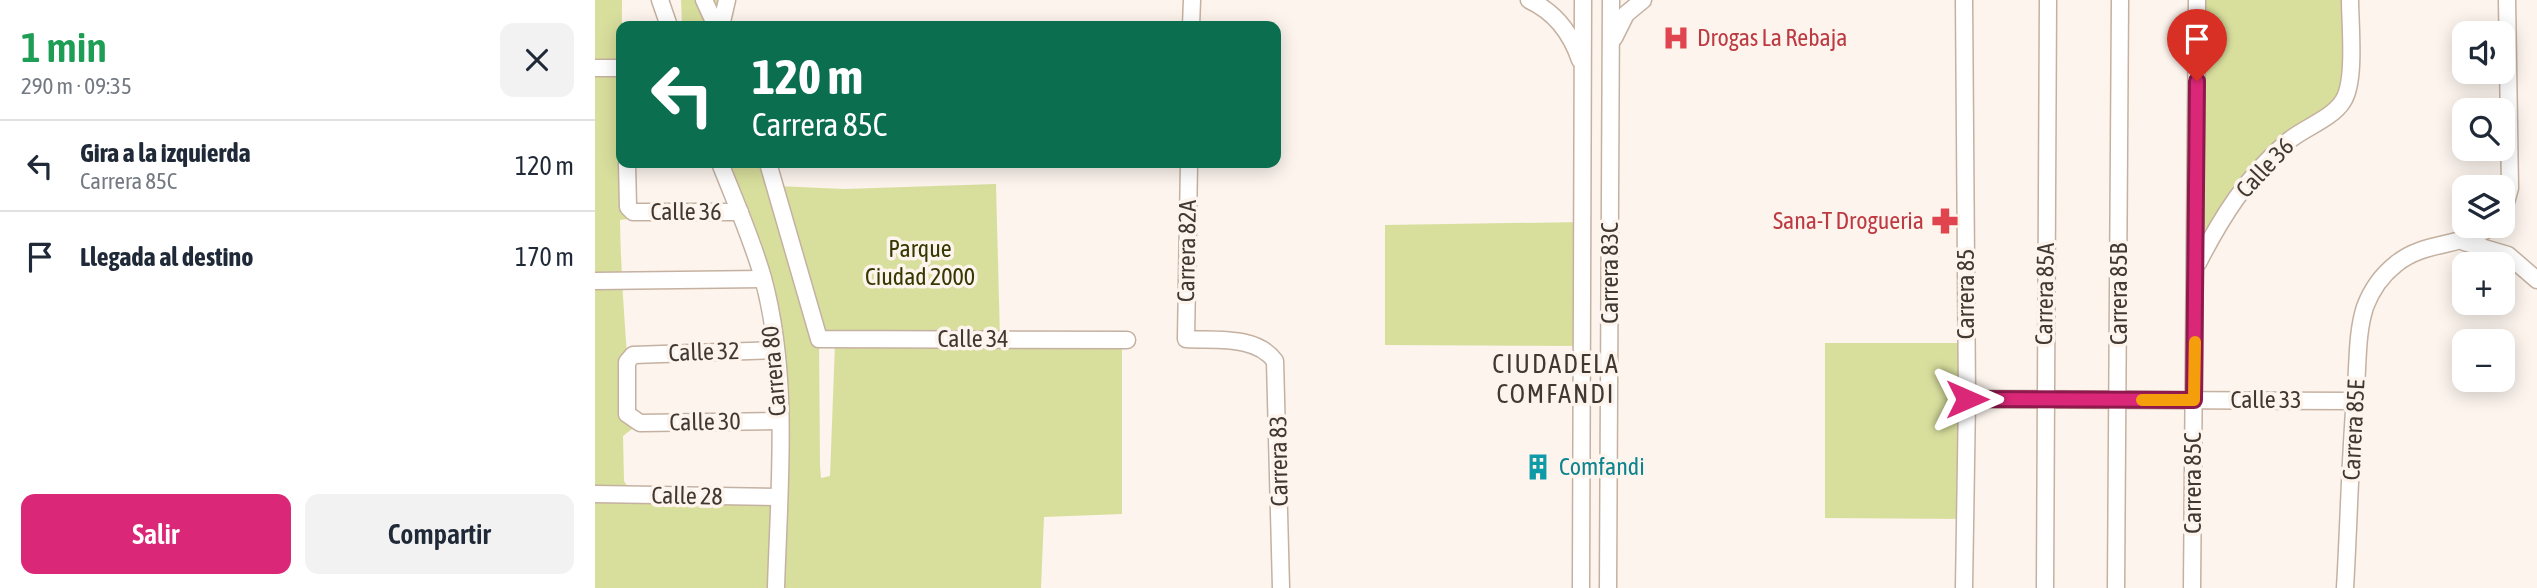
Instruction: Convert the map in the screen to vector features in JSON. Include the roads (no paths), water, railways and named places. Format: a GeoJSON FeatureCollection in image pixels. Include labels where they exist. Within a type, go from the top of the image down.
{"type":"FeatureCollection","features":[{"type":"Feature","properties":{"kind":"street"},"geometry":{"type":"LineString","coordinates":[[660,0],[667,21]]}},
{"type":"Feature","properties":{"kind":"street"},"geometry":{"type":"LineString","coordinates":[[704,0],[716,21]]}},
{"type":"Feature","properties":{"kind":"street"},"geometry":{"type":"LineString","coordinates":[[721,21],[727,0]]}},
{"type":"Feature","properties":{"kind":"street"},"geometry":{"type":"LineString","coordinates":[[1191,21],[1192,0]]}},
{"type":"Feature","properties":{"kind":"street"},"geometry":{"type":"LineString","coordinates":[[1529,0],[1557,19],[1571,37],[1580,58],[1584,80]]}},
{"type":"Feature","properties":{"kind":"street","name":"Carrera 83C"},"geometry":{"type":"LineString","coordinates":[[1581,588],[1583,0]]}},
{"type":"Feature","properties":{"kind":"street","name":"Carrera 83C"},"geometry":{"type":"LineString","coordinates":[[1608,588],[1611,0]]}},
{"type":"Feature","properties":{"kind":"street"},"geometry":{"type":"LineString","coordinates":[[1611,51],[1619,25],[1643,0]]}},
{"type":"Feature","properties":{"kind":"street","name":"Carrera 85"},"geometry":{"type":"LineString","coordinates":[[1963,588],[1967,399],[1964,0]]}},
{"type":"Feature","properties":{"kind":"street","name":"Carrera 85A"},"geometry":{"type":"LineString","coordinates":[[2045,588],[2048,0]]}},
{"type":"Feature","properties":{"kind":"street","name":"Carrera 85B"},"geometry":{"type":"LineString","coordinates":[[2116,588],[2120,0]]}},
{"type":"Feature","properties":{"kind":"street","name":"Carrera 85C"},"geometry":{"type":"LineString","coordinates":[[2192,588],[2197,265],[2197,0]]}},
{"type":"Feature","properties":{"kind":"street","name":"Calle 36"},"geometry":{"type":"LineString","coordinates":[[2197,265],[2221,221],[2255,174],[2301,129],[2343,102],[2349,87],[2350,0]]}},
{"type":"Feature","properties":{"kind":"street"},"geometry":{"type":"LineString","coordinates":[[2507,0],[2510,175]]}},
{"type":"Feature","properties":{"kind":"street"},"geometry":{"type":"LineString","coordinates":[[595,68],[616,68]]}},
{"type":"Feature","properties":{"kind":"street","name":"Calle 36"},"geometry":{"type":"LineString","coordinates":[[627,168],[628,207],[633,212],[740,212]]}},
{"type":"Feature","properties":{"kind":"street","name":"Carrera 80"},"geometry":{"type":"LineString","coordinates":[[722,168],[763,279],[775,349],[779,421],[776,588]]}},
{"type":"Feature","properties":{"kind":"street","name":"Carrera 80"},"geometry":{"type":"LineString","coordinates":[[769,168],[819,339]]}},
{"type":"Feature","properties":{"kind":"street","name":"Carrera 82A"},"geometry":{"type":"LineString","coordinates":[[1189,168],[1186,339],[1254,344]]}},
{"type":"Feature","properties":{"kind":"street"},"geometry":{"type":"LineString","coordinates":[[2463,242],[2470,238]]}},
{"type":"Feature","properties":{"kind":"street"},"geometry":{"type":"LineString","coordinates":[[2463,242],[2508,255],[2537,280]]}},
{"type":"Feature","properties":{"kind":"street","name":"Carrera 85E"},"geometry":{"type":"LineString","coordinates":[[2345,588],[2355,401],[2363,317],[2382,277],[2405,257],[2440,243],[2463,242]]}},
{"type":"Feature","properties":{"kind":"street"},"geometry":{"type":"LineString","coordinates":[[595,281],[763,279]]}},
{"type":"Feature","properties":{"kind":"street"},"geometry":{"type":"LineString","coordinates":[[1583,304],[1597,314],[1610,304]]}},
{"type":"Feature","properties":{"kind":"street","name":"Calle 34"},"geometry":{"type":"LineString","coordinates":[[819,339],[1127,340]]}},
{"type":"Feature","properties":{"kind":"street","name":"Carrera 83"},"geometry":{"type":"LineString","coordinates":[[1254,344],[1268,351],[1275,361],[1281,588]]}},
{"type":"Feature","properties":{"kind":"street","name":"Calle 32"},"geometry":{"type":"LineString","coordinates":[[632,420],[627,414],[627,362],[633,355],[775,349]]}},
{"type":"Feature","properties":{"kind":"street"},"geometry":{"type":"LineString","coordinates":[[1583,367],[1588,360],[1597,358],[1605,361],[1609,369]]}},
{"type":"Feature","properties":{"kind":"street","name":"Calle 33"},"geometry":{"type":"LineString","coordinates":[[1967,399],[2355,401]]}},
{"type":"Feature","properties":{"kind":"street","name":"Calle 30"},"geometry":{"type":"LineString","coordinates":[[632,420],[640,423],[779,421]]}},
{"type":"Feature","properties":{"kind":"street","name":"Calle 28"},"geometry":{"type":"LineString","coordinates":[[595,494],[778,497]]}},
{"type":"Feature","properties":{"kind":"place","name":"Drogas La Rebaja"},"geometry":{"type":"Point","coordinates":[1676,38]}},
{"type":"Feature","properties":{"kind":"place","name":"Sana-T Drogueria"},"geometry":{"type":"Point","coordinates":[1945,221]}},
{"type":"Feature","properties":{"kind":"place","name":"Comfandi"},"geometry":{"type":"Point","coordinates":[1538,467]}},
{"type":"Feature","properties":{"kind":"district","name":"CIUDADELA COMFANDI"},"geometry":{"type":"Point","coordinates":[1556,379]}},
{"type":"Feature","properties":{"kind":"park label","name":"Parque Ciudad 2000"},"geometry":{"type":"Point","coordinates":[920,263]}}]}
